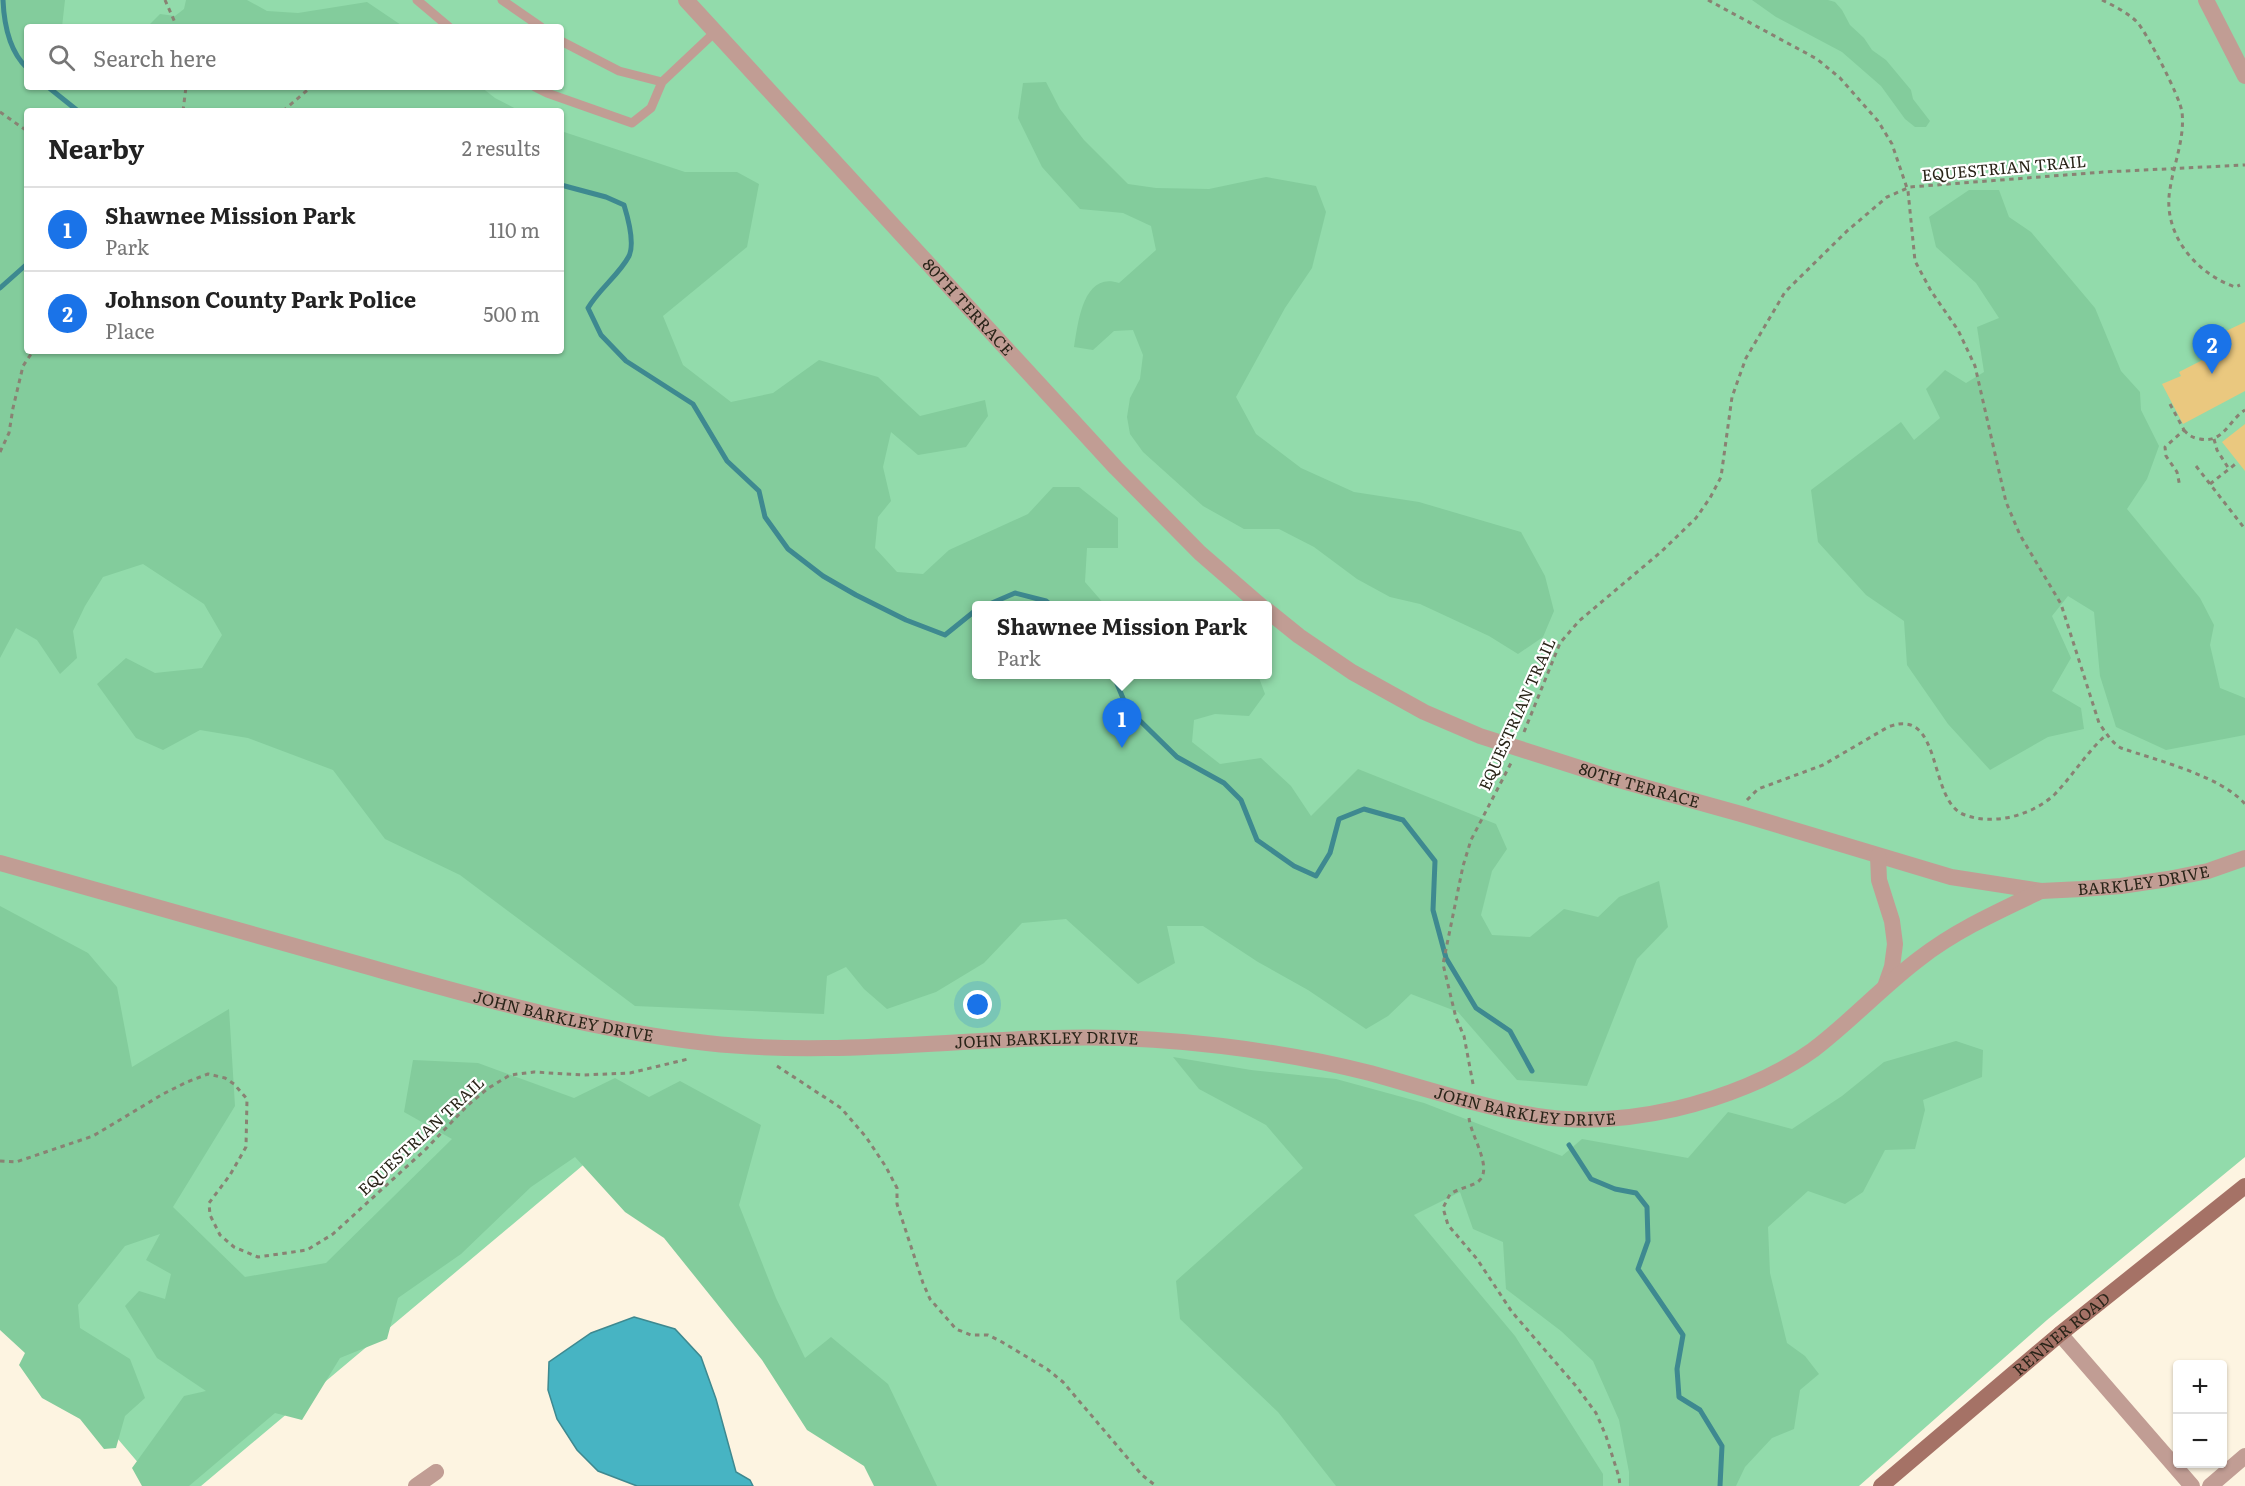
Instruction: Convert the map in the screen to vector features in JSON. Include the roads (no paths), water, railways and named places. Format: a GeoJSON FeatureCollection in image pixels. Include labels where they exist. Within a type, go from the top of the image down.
{"type":"FeatureCollection","features":[{"type":"Feature","properties":{"kind":"main road","name":"RENNER ROAD"},"geometry":{"type":"LineString","coordinates":[[1881,1486],[2060,1334],[2245,1186]]}},
{"type":"Feature","properties":{"kind":"street","name":"80TH TERRACE"},"geometry":{"type":"LineString","coordinates":[[686,0],[1116,468],[1200,553],[1255,601]]}},
{"type":"Feature","properties":{"kind":"street"},"geometry":{"type":"LineString","coordinates":[[2206,0],[2245,76]]}},
{"type":"Feature","properties":{"kind":"street","name":"80TH TERRACE"},"geometry":{"type":"LineString","coordinates":[[1272,614],[1299,636],[1352,672],[1424,712],[1480,736],[1608,777],[1951,877],[2041,891]]}},
{"type":"Feature","properties":{"kind":"street"},"geometry":{"type":"LineString","coordinates":[[1878,856],[1879,880],[1887,900],[1895,944],[1892,968],[1883,990]]}},
{"type":"Feature","properties":{"kind":"street","name":"BARKLEY DRIVE"},"geometry":{"type":"LineString","coordinates":[[2041,891],[2121,886],[2168,879],[2208,871],[2245,858]]}},
{"type":"Feature","properties":{"kind":"street","name":"JOHN BARKLEY DRIVE"},"geometry":{"type":"LineString","coordinates":[[0,863],[470,995],[629,1033],[711,1044],[806,1050],[1053,1038],[1135,1038],[1220,1045],[1290,1055],[1537,1116],[1572,1119],[1621,1118],[1677,1108],[1736,1090],[1773,1074],[1809,1053],[1940,943],[1967,927],[2041,891]]}},
{"type":"Feature","properties":{"kind":"street"},"geometry":{"type":"LineString","coordinates":[[2060,1334],[2192,1486]]}},
{"type":"Feature","properties":{"kind":"street"},"geometry":{"type":"LineString","coordinates":[[2210,1486],[2245,1456]]}},
{"type":"Feature","properties":{"kind":"street"},"geometry":{"type":"LineString","coordinates":[[416,1486],[436,1472]]}},
{"type":"Feature","properties":{"kind":"lane"},"geometry":{"type":"LineString","coordinates":[[417,0],[445,24]]}},
{"type":"Feature","properties":{"kind":"lane"},"geometry":{"type":"LineString","coordinates":[[502,0],[538,24]]}},
{"type":"Feature","properties":{"kind":"lane"},"geometry":{"type":"LineString","coordinates":[[541,90],[632,123],[651,108],[662,82],[715,32]]}},
{"type":"Feature","properties":{"kind":"lane"},"geometry":{"type":"LineString","coordinates":[[564,42],[619,71],[662,82]]}},
{"type":"Feature","properties":{"kind":"water"},"geometry":{"type":"Polygon","coordinates":[[[634,1317],[675,1329],[701,1357],[716,1399],[736,1472],[750,1480],[753,1486],[637,1486],[598,1471],[577,1450],[557,1419],[548,1390],[549,1362],[591,1333],[634,1317]]]}},
{"type":"Feature","properties":{"kind":"waterway"},"geometry":{"type":"LineString","coordinates":[[3,0],[9,37],[16,54],[24,64]]}},
{"type":"Feature","properties":{"kind":"waterway"},"geometry":{"type":"LineString","coordinates":[[52,90],[74,108]]}},
{"type":"Feature","properties":{"kind":"waterway"},"geometry":{"type":"LineString","coordinates":[[564,186],[606,197],[624,205],[627,217],[631,238],[629,256],[588,308],[601,335],[626,361],[693,404],[727,461],[759,491],[765,517],[788,549],[823,576],[856,595],[906,620],[945,635],[972,613]]}},
{"type":"Feature","properties":{"kind":"waterway"},"geometry":{"type":"LineString","coordinates":[[0,288],[24,267]]}},
{"type":"Feature","properties":{"kind":"waterway"},"geometry":{"type":"LineString","coordinates":[[997,601],[1015,593],[1046,601]]}},
{"type":"Feature","properties":{"kind":"waterway"},"geometry":{"type":"LineString","coordinates":[[1115,679],[1127,708],[1177,757],[1224,783],[1241,800],[1257,840],[1294,866],[1316,876],[1330,853],[1339,819],[1364,809],[1403,820],[1435,861],[1433,910],[1446,958],[1476,1008],[1510,1031],[1532,1071]]}},
{"type":"Feature","properties":{"kind":"waterway"},"geometry":{"type":"LineString","coordinates":[[1569,1145],[1591,1179],[1615,1189],[1636,1193],[1647,1207],[1648,1241],[1638,1269],[1683,1335],[1677,1369],[1679,1397],[1700,1410],[1722,1446],[1720,1486]]}},
{"type":"Feature","properties":{"kind":"place","name":"Johnson County Park Police"},"geometry":{"type":"Point","coordinates":[2212,374]}},
{"type":"Feature","properties":{"kind":"place","name":"Shawnee Mission Park"},"geometry":{"type":"Point","coordinates":[1122,748]}}]}
